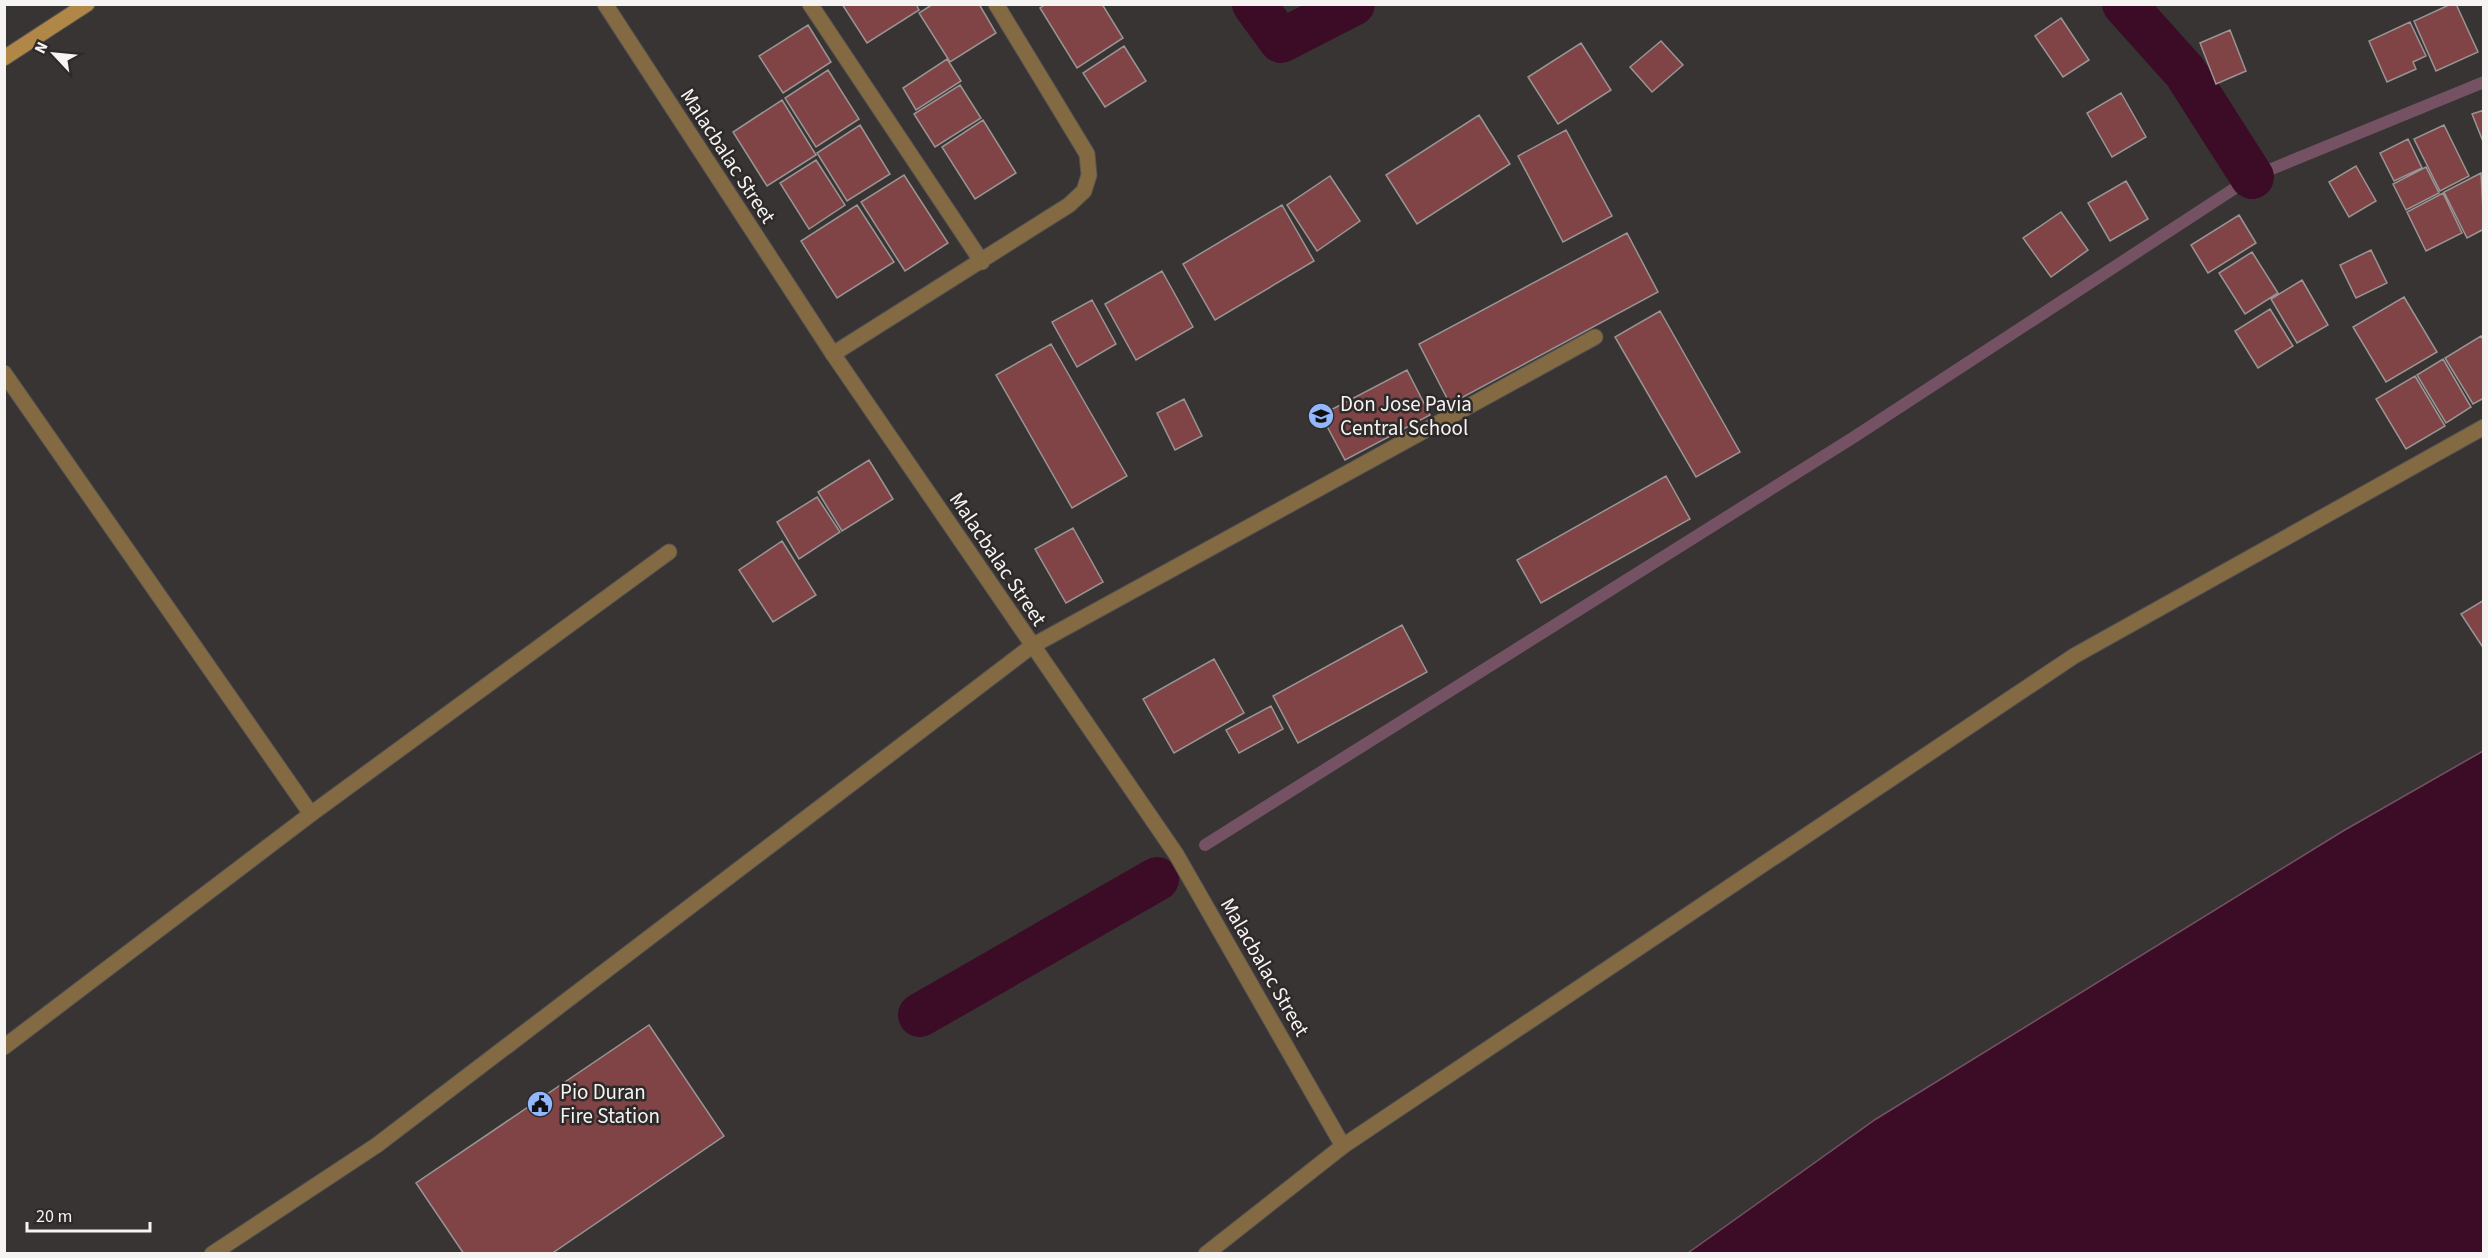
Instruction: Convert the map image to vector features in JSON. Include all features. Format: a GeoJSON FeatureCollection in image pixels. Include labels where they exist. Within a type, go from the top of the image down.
{"type":"FeatureCollection","features":[{"type":"Feature","properties":{"kind":"main road"},"geometry":{"type":"LineString","coordinates":[[4,58],[87,4]]}},
{"type":"Feature","properties":{"kind":"street","name":"Malacbalac Street"},"geometry":{"type":"LineString","coordinates":[[605,4],[833,354],[1176,854],[1343,1146]]}},
{"type":"Feature","properties":{"kind":"street"},"geometry":{"type":"LineString","coordinates":[[810,4],[982,262]]}},
{"type":"Feature","properties":{"kind":"street"},"geometry":{"type":"LineString","coordinates":[[833,354],[982,262],[1069,205],[1084,191],[1089,175],[1088,154],[996,4]]}},
{"type":"Feature","properties":{"kind":"street"},"geometry":{"type":"LineString","coordinates":[[212,1254],[377,1145],[1032,646],[1595,337]]}},
{"type":"Feature","properties":{"kind":"street"},"geometry":{"type":"LineString","coordinates":[[4,373],[311,814]]}},
{"type":"Feature","properties":{"kind":"street"},"geometry":{"type":"LineString","coordinates":[[1206,1254],[1343,1146],[2074,656],[2484,427]]}},
{"type":"Feature","properties":{"kind":"street"},"geometry":{"type":"LineString","coordinates":[[4,1047],[311,814],[669,552]]}},
{"type":"Feature","properties":{"kind":"shaded area"},"geometry":{"type":"Polygon","coordinates":[[[2483,751],[2483,1253],[1688,1253],[1876,1119],[2343,831],[2483,751]]]}},
{"type":"Feature","properties":{"kind":"building"},"geometry":{"type":"Polygon","coordinates":[[[842,4],[916,4],[919,10],[867,43],[842,4]]]}},
{"type":"Feature","properties":{"kind":"building"},"geometry":{"type":"Polygon","coordinates":[[[933,4],[979,4],[996,33],[950,62],[919,13],[933,4]]]}},
{"type":"Feature","properties":{"kind":"building"},"geometry":{"type":"Polygon","coordinates":[[[1046,4],[1102,4],[1123,38],[1077,68],[1040,8],[1046,4]]]}},
{"type":"Feature","properties":{"kind":"building"},"geometry":{"type":"Polygon","coordinates":[[[2451,4],[2456,4],[2478,52],[2436,71],[2414,21],[2451,4]]]}},
{"type":"Feature","properties":{"kind":"building"},"geometry":{"type":"Polygon","coordinates":[[[2061,18],[2089,60],[2063,77],[2035,36],[2061,18]]]}},
{"type":"Feature","properties":{"kind":"building"},"geometry":{"type":"Polygon","coordinates":[[[2410,22],[2426,56],[2413,62],[2416,69],[2387,82],[2369,41],[2410,22]]]}},
{"type":"Feature","properties":{"kind":"building"},"geometry":{"type":"Polygon","coordinates":[[[808,25],[831,62],[783,93],[759,56],[808,25]]]}},
{"type":"Feature","properties":{"kind":"building"},"geometry":{"type":"Polygon","coordinates":[[[2230,30],[2246,71],[2216,84],[2200,43],[2230,30]]]}},
{"type":"Feature","properties":{"kind":"building"},"geometry":{"type":"Polygon","coordinates":[[[1661,41],[1683,65],[1652,92],[1630,67],[1661,41]]]}},
{"type":"Feature","properties":{"kind":"building"},"geometry":{"type":"Polygon","coordinates":[[[1581,43],[1611,90],[1558,124],[1528,77],[1581,43]]]}},
{"type":"Feature","properties":{"kind":"building"},"geometry":{"type":"Polygon","coordinates":[[[1124,46],[1146,81],[1105,107],[1083,73],[1124,46]]]}},
{"type":"Feature","properties":{"kind":"building"},"geometry":{"type":"Polygon","coordinates":[[[947,59],[961,81],[916,110],[903,88],[947,59]]]}},
{"type":"Feature","properties":{"kind":"building"},"geometry":{"type":"Polygon","coordinates":[[[828,70],[859,119],[816,147],[785,98],[828,70]]]}},
{"type":"Feature","properties":{"kind":"building"},"geometry":{"type":"Polygon","coordinates":[[[960,85],[981,118],[935,147],[914,114],[960,85]]]}},
{"type":"Feature","properties":{"kind":"building"},"geometry":{"type":"Polygon","coordinates":[[[2121,93],[2146,137],[2112,157],[2087,113],[2121,93]]]}},
{"type":"Feature","properties":{"kind":"building"},"geometry":{"type":"Polygon","coordinates":[[[782,100],[816,155],[767,186],[733,132],[782,100]]]}},
{"type":"Feature","properties":{"kind":"building"},"geometry":{"type":"Polygon","coordinates":[[[2484,110],[2484,144],[2472,114],[2484,110]]]}},
{"type":"Feature","properties":{"kind":"building"},"geometry":{"type":"Polygon","coordinates":[[[1479,115],[1510,164],[1417,224],[1386,175],[1479,115]]]}},
{"type":"Feature","properties":{"kind":"building"},"geometry":{"type":"Polygon","coordinates":[[[983,120],[1016,173],[975,199],[942,147],[983,120]]]}},
{"type":"Feature","properties":{"kind":"building"},"geometry":{"type":"Polygon","coordinates":[[[860,125],[890,174],[847,201],[817,153],[860,125]]]}},
{"type":"Feature","properties":{"kind":"building"},"geometry":{"type":"Polygon","coordinates":[[[2444,125],[2469,176],[2440,191],[2414,139],[2444,125]]]}},
{"type":"Feature","properties":{"kind":"building"},"geometry":{"type":"Polygon","coordinates":[[[1566,130],[1612,216],[1563,242],[1518,156],[1566,130]]]}},
{"type":"Feature","properties":{"kind":"building"},"geometry":{"type":"Polygon","coordinates":[[[2408,139],[2422,168],[2394,181],[2380,153],[2408,139]]]}},
{"type":"Feature","properties":{"kind":"building"},"geometry":{"type":"Polygon","coordinates":[[[816,160],[845,205],[809,229],[780,183],[816,160]]]}},
{"type":"Feature","properties":{"kind":"building"},"geometry":{"type":"Polygon","coordinates":[[[2356,166],[2376,201],[2349,217],[2329,182],[2356,166]]]}},
{"type":"Feature","properties":{"kind":"building"},"geometry":{"type":"Polygon","coordinates":[[[2426,167],[2439,193],[2406,210],[2393,184],[2426,167]]]}},
{"type":"Feature","properties":{"kind":"building"},"geometry":{"type":"Polygon","coordinates":[[[2481,173],[2484,229],[2467,238],[2444,192],[2481,173]]]}},
{"type":"Feature","properties":{"kind":"building"},"geometry":{"type":"Polygon","coordinates":[[[904,175],[948,243],[905,271],[861,202],[904,175]]]}},
{"type":"Feature","properties":{"kind":"building"},"geometry":{"type":"Polygon","coordinates":[[[1330,176],[1360,221],[1317,251],[1287,205],[1330,176]]]}},
{"type":"Feature","properties":{"kind":"building"},"geometry":{"type":"Polygon","coordinates":[[[2126,181],[2148,219],[2110,241],[2088,203],[2126,181]]]}},
{"type":"Feature","properties":{"kind":"building"},"geometry":{"type":"Polygon","coordinates":[[[2443,193],[2462,233],[2426,251],[2407,212],[2443,193]]]}},
{"type":"Feature","properties":{"kind":"building"},"geometry":{"type":"Polygon","coordinates":[[[857,205],[894,262],[837,298],[801,241],[857,205]]]}},
{"type":"Feature","properties":{"kind":"building"},"geometry":{"type":"Polygon","coordinates":[[[1282,205],[1314,261],[1215,320],[1183,264],[1282,205]]]}},
{"type":"Feature","properties":{"kind":"building"},"geometry":{"type":"Polygon","coordinates":[[[2061,212],[2088,250],[2051,277],[2023,238],[2061,212]]]}},
{"type":"Feature","properties":{"kind":"building"},"geometry":{"type":"Polygon","coordinates":[[[2239,215],[2256,243],[2208,273],[2191,245],[2239,215]]]}},
{"type":"Feature","properties":{"kind":"building"},"geometry":{"type":"Polygon","coordinates":[[[1627,233],[1658,292],[1450,404],[1419,344],[1627,233]]]}},
{"type":"Feature","properties":{"kind":"building"},"geometry":{"type":"Polygon","coordinates":[[[2371,250],[2387,283],[2356,298],[2340,265],[2371,250]]]}},
{"type":"Feature","properties":{"kind":"building"},"geometry":{"type":"Polygon","coordinates":[[[2252,252],[2278,293],[2245,314],[2219,273],[2252,252]]]}},
{"type":"Feature","properties":{"kind":"building"},"geometry":{"type":"Polygon","coordinates":[[[1162,271],[1193,327],[1136,360],[1105,304],[1162,271]]]}},
{"type":"Feature","properties":{"kind":"building"},"geometry":{"type":"Polygon","coordinates":[[[2302,280],[2328,325],[2297,343],[2271,299],[2302,280]]]}},
{"type":"Feature","properties":{"kind":"building"},"geometry":{"type":"Polygon","coordinates":[[[2404,297],[2437,352],[2386,382],[2353,327],[2404,297]]]}},
{"type":"Feature","properties":{"kind":"building"},"geometry":{"type":"Polygon","coordinates":[[[1092,300],[1116,344],[1077,367],[1052,322],[1092,300]]]}},
{"type":"Feature","properties":{"kind":"building"},"geometry":{"type":"Polygon","coordinates":[[[2270,309],[2293,346],[2258,368],[2235,331],[2270,309]]]}},
{"type":"Feature","properties":{"kind":"building"},"geometry":{"type":"Polygon","coordinates":[[[1660,311],[1740,452],[1696,477],[1615,337],[1660,311]]]}},
{"type":"Feature","properties":{"kind":"building"},"geometry":{"type":"Polygon","coordinates":[[[2481,336],[2484,341],[2484,398],[2473,404],[2445,358],[2481,336]]]}},
{"type":"Feature","properties":{"kind":"building"},"geometry":{"type":"Polygon","coordinates":[[[1051,344],[1127,476],[1072,508],[996,375],[1051,344]]]}},
{"type":"Feature","properties":{"kind":"building"},"geometry":{"type":"Polygon","coordinates":[[[2443,359],[2471,407],[2446,423],[2417,375],[2443,359]]]}},
{"type":"Feature","properties":{"kind":"building"},"geometry":{"type":"Polygon","coordinates":[[[1407,370],[1430,415],[1345,460],[1321,415],[1407,370]]]}},
{"type":"Feature","properties":{"kind":"building"},"geometry":{"type":"Polygon","coordinates":[[[2415,376],[2445,426],[2406,449],[2376,399],[2415,376]]]}},
{"type":"Feature","properties":{"kind":"building"},"geometry":{"type":"Polygon","coordinates":[[[1184,399],[1202,436],[1175,450],[1157,413],[1184,399]]]}},
{"type":"Feature","properties":{"kind":"building"},"geometry":{"type":"Polygon","coordinates":[[[869,460],[893,499],[842,531],[818,492],[869,460]]]}},
{"type":"Feature","properties":{"kind":"building"},"geometry":{"type":"Polygon","coordinates":[[[1666,476],[1690,519],[1541,603],[1517,560],[1666,476]]]}},
{"type":"Feature","properties":{"kind":"building"},"geometry":{"type":"Polygon","coordinates":[[[817,497],[840,532],[799,559],[777,522],[817,497]]]}},
{"type":"Feature","properties":{"kind":"building"},"geometry":{"type":"Polygon","coordinates":[[[1073,528],[1103,582],[1066,603],[1035,549],[1073,528]]]}},
{"type":"Feature","properties":{"kind":"building"},"geometry":{"type":"Polygon","coordinates":[[[782,541],[816,595],[773,622],[739,570],[782,541]]]}},
{"type":"Feature","properties":{"kind":"building"},"geometry":{"type":"Polygon","coordinates":[[[2484,600],[2484,649],[2461,614],[2484,600]]]}},
{"type":"Feature","properties":{"kind":"building"},"geometry":{"type":"Polygon","coordinates":[[[1402,625],[1427,672],[1298,743],[1273,696],[1402,625]]]}},
{"type":"Feature","properties":{"kind":"building"},"geometry":{"type":"Polygon","coordinates":[[[1214,659],[1244,713],[1174,753],[1143,699],[1214,659]]]}},
{"type":"Feature","properties":{"kind":"building"},"geometry":{"type":"Polygon","coordinates":[[[1271,706],[1283,729],[1239,753],[1226,730],[1271,706]]]}},
{"type":"Feature","properties":{"kind":"building"},"geometry":{"type":"Polygon","coordinates":[[[649,1025],[724,1136],[551,1254],[464,1254],[416,1183],[649,1025]]]}},
{"type":"Feature","properties":{"kind":"waterway"},"geometry":{"type":"LineString","coordinates":[[1254,4],[1281,41],[1353,4]]}},
{"type":"Feature","properties":{"kind":"waterway"},"geometry":{"type":"LineString","coordinates":[[2124,4],[2185,72],[2252,177]]}},
{"type":"Feature","properties":{"kind":"waterway"},"geometry":{"type":"LineString","coordinates":[[1205,845],[1854,437],[2252,177],[2484,82]]}},
{"type":"Feature","properties":{"kind":"waterway"},"geometry":{"type":"LineString","coordinates":[[920,1015],[1157,879]]}},
{"type":"Feature","properties":{"kind":"place","name":"Don Jose Pavia Central School"},"geometry":{"type":"Point","coordinates":[1321,416]}},
{"type":"Feature","properties":{"kind":"place","name":"Pio Duran Fire Station"},"geometry":{"type":"Point","coordinates":[540,1104]}}]}
